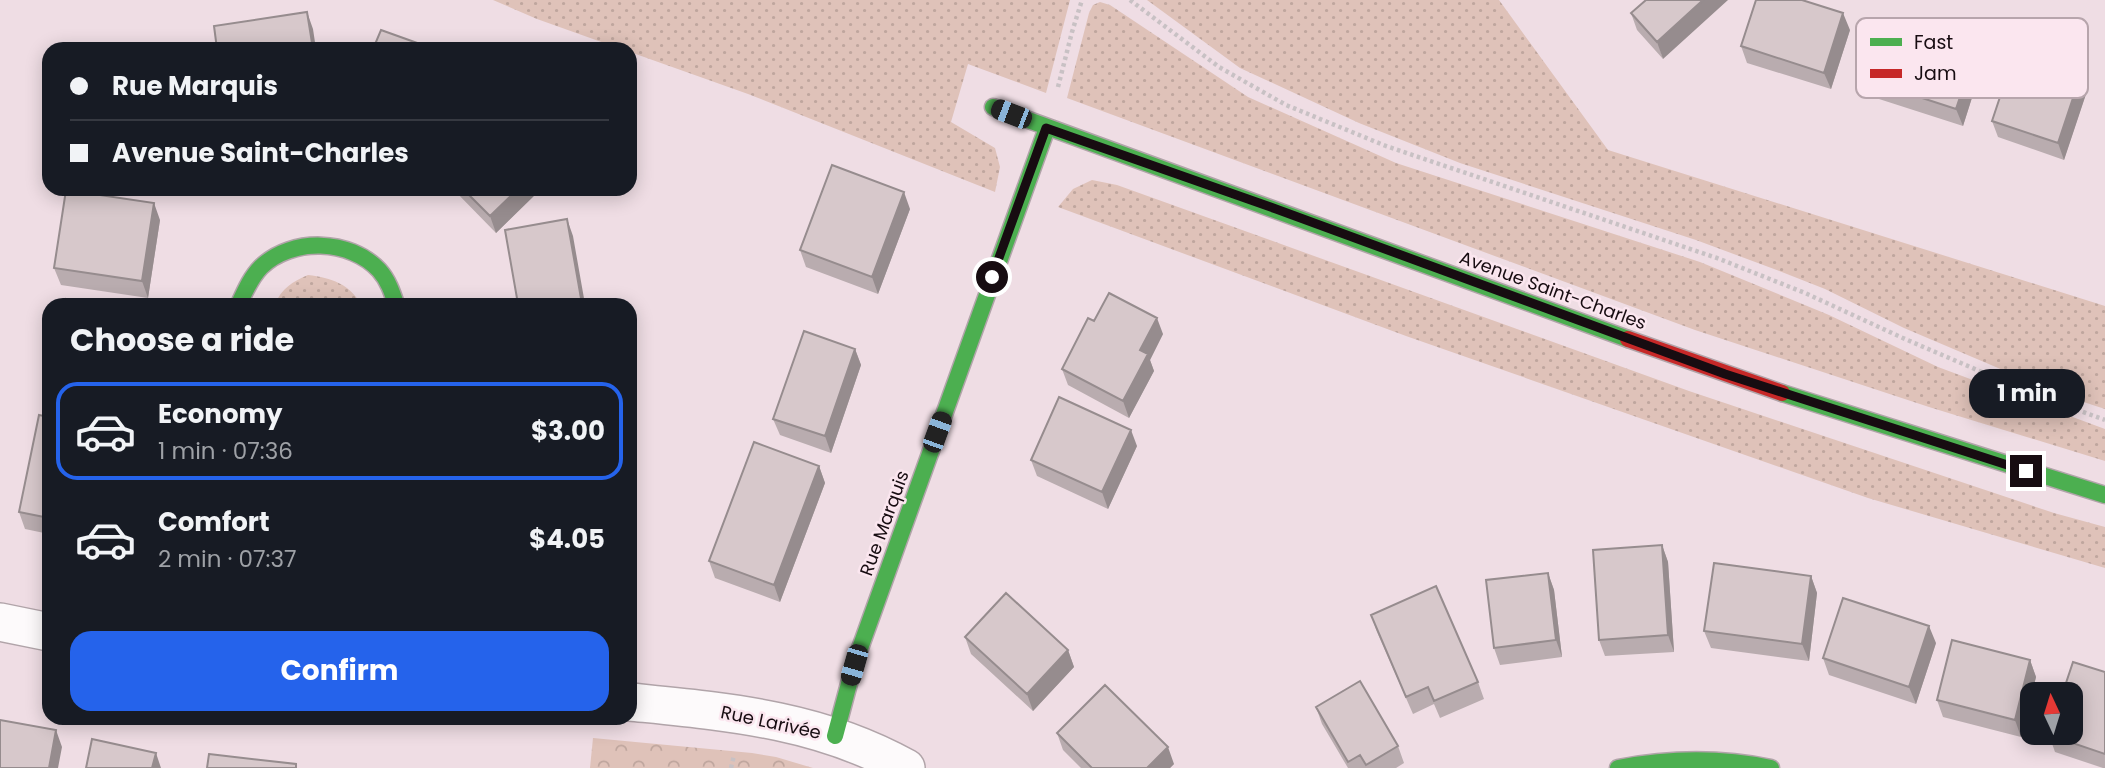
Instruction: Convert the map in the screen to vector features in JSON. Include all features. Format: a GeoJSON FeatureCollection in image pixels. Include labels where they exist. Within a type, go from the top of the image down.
{"type":"FeatureCollection","features":[{"type":"Feature","properties":{"kind":"street","name":"Avenue Saint-Charles"},"geometry":{"type":"LineString","coordinates":[[993,107],[1725,374],[2105,495]]}},
{"type":"Feature","properties":{"kind":"street","name":"Rue Marquis"},"geometry":{"type":"LineString","coordinates":[[835,736],[854,665],[1046,128]]}},
{"type":"Feature","properties":{"kind":"street"},"geometry":{"type":"LineString","coordinates":[[242,298],[258,270],[274,256],[297,247],[320,244],[358,254],[388,281],[394,298]]}},
{"type":"Feature","properties":{"kind":"street"},"geometry":{"type":"LineString","coordinates":[[0,622],[42,631]]}},
{"type":"Feature","properties":{"kind":"street","name":"Rue Larivée"},"geometry":{"type":"LineString","coordinates":[[637,703],[765,718],[835,736],[882,754],[906,768]]}},
{"type":"Feature","properties":{"kind":"street"},"geometry":{"type":"LineString","coordinates":[[1618,768],[1664,760],[1712,760],[1771,768]]}},
{"type":"Feature","properties":{"kind":"path"},"geometry":{"type":"LineString","coordinates":[[1056,96],[1082,0]]}},
{"type":"Feature","properties":{"kind":"path"},"geometry":{"type":"LineString","coordinates":[[1130,0],[1219,67],[1286,104],[1398,150],[1717,258],[1805,293],[2026,391],[2105,420]]}},
{"type":"Feature","properties":{"kind":"green space"},"geometry":{"type":"Polygon","coordinates":[[[493,0],[1070,0],[1046,93],[968,64],[951,122],[995,148],[1000,167],[995,192],[748,94],[637,54],[637,42],[601,42],[493,0]]]}},
{"type":"Feature","properties":{"kind":"green space"},"geometry":{"type":"Polygon","coordinates":[[[1147,0],[1499,0],[1608,150],[2105,306],[2105,409],[2059,394],[1904,328],[1825,289],[1774,269],[1696,240],[1460,163],[1359,123],[1240,68],[1147,0]]]}},
{"type":"Feature","properties":{"kind":"green space"},"geometry":{"type":"Polygon","coordinates":[[[1100,2],[1110,5],[1248,97],[1396,163],[1700,262],[1829,315],[1938,367],[2105,429],[2105,461],[1929,407],[1695,330],[1067,98],[1089,13],[1093,5],[1100,2]]]}},
{"type":"Feature","properties":{"kind":"green space"},"geometry":{"type":"Polygon","coordinates":[[[1092,180],[1117,185],[1689,391],[2054,513],[2105,527],[2105,568],[1868,498],[1406,336],[1058,207],[1073,189],[1092,180]]]}},
{"type":"Feature","properties":{"kind":"green space"},"geometry":{"type":"Polygon","coordinates":[[[308,275],[325,278],[339,283],[357,298],[279,298],[297,280],[308,275]]]}},
{"type":"Feature","properties":{"kind":"green space"},"geometry":{"type":"Polygon","coordinates":[[[593,738],[752,753],[813,768],[590,768],[593,738]]]}},
{"type":"Feature","properties":{"kind":"building"},"geometry":{"type":"Polygon","coordinates":[[[1646,0],[1703,0],[1657,42],[1631,13],[1646,0]]]}},
{"type":"Feature","properties":{"kind":"building"},"geometry":{"type":"Polygon","coordinates":[[[1756,0],[1802,0],[1843,13],[1824,73],[1741,46],[1756,0]]]}},
{"type":"Feature","properties":{"kind":"building"},"geometry":{"type":"Polygon","coordinates":[[[307,12],[312,42],[216,42],[214,26],[307,12]]]}},
{"type":"Feature","properties":{"kind":"building"},"geometry":{"type":"Polygon","coordinates":[[[381,30],[414,42],[376,42],[381,30]]]}},
{"type":"Feature","properties":{"kind":"building"},"geometry":{"type":"Polygon","coordinates":[[[1922,98],[1960,98],[1956,109],[1922,98]]]}},
{"type":"Feature","properties":{"kind":"building"},"geometry":{"type":"Polygon","coordinates":[[[2000,98],[2073,98],[2058,143],[1992,121],[2000,98]]]}},
{"type":"Feature","properties":{"kind":"building"},"geometry":{"type":"Polygon","coordinates":[[[832,165],[904,192],[872,277],[800,250],[832,165]]]}},
{"type":"Feature","properties":{"kind":"building"},"geometry":{"type":"Polygon","coordinates":[[[65,196],[107,196],[154,203],[142,281],[54,268],[65,196]]]}},
{"type":"Feature","properties":{"kind":"building"},"geometry":{"type":"Polygon","coordinates":[[[470,196],[511,196],[490,216],[470,196]]]}},
{"type":"Feature","properties":{"kind":"building"},"geometry":{"type":"Polygon","coordinates":[[[567,219],[581,298],[517,298],[505,230],[567,219]]]}},
{"type":"Feature","properties":{"kind":"building"},"geometry":{"type":"Polygon","coordinates":[[[1109,293],[1157,318],[1140,350],[1148,354],[1123,401],[1062,369],[1088,318],[1094,321],[1109,293]]]}},
{"type":"Feature","properties":{"kind":"building"},"geometry":{"type":"Polygon","coordinates":[[[804,331],[855,349],[825,436],[773,419],[804,331]]]}},
{"type":"Feature","properties":{"kind":"building"},"geometry":{"type":"Polygon","coordinates":[[[1059,397],[1131,430],[1102,492],[1031,460],[1059,397]]]}},
{"type":"Feature","properties":{"kind":"building"},"geometry":{"type":"Polygon","coordinates":[[[39,415],[42,416],[42,517],[19,512],[39,415]]]}},
{"type":"Feature","properties":{"kind":"building"},"geometry":{"type":"Polygon","coordinates":[[[754,442],[819,466],[774,585],[709,561],[754,442]]]}},
{"type":"Feature","properties":{"kind":"building"},"geometry":{"type":"Polygon","coordinates":[[[1662,545],[1668,635],[1599,640],[1593,550],[1662,545]]]}},
{"type":"Feature","properties":{"kind":"building"},"geometry":{"type":"Polygon","coordinates":[[[1714,563],[1811,576],[1802,644],[1704,631],[1714,563]]]}},
{"type":"Feature","properties":{"kind":"building"},"geometry":{"type":"Polygon","coordinates":[[[1548,573],[1556,640],[1494,648],[1486,580],[1548,573]]]}},
{"type":"Feature","properties":{"kind":"building"},"geometry":{"type":"Polygon","coordinates":[[[1436,586],[1478,682],[1434,701],[1428,687],[1406,697],[1371,615],[1436,586]]]}},
{"type":"Feature","properties":{"kind":"building"},"geometry":{"type":"Polygon","coordinates":[[[1006,593],[1068,650],[1027,694],[965,637],[1006,593]]]}},
{"type":"Feature","properties":{"kind":"building"},"geometry":{"type":"Polygon","coordinates":[[[1843,598],[1929,626],[1909,687],[1823,658],[1843,598]]]}},
{"type":"Feature","properties":{"kind":"building"},"geometry":{"type":"Polygon","coordinates":[[[1952,640],[2030,660],[2024,682],[2020,682],[2020,700],[2015,720],[1937,700],[1952,640]]]}},
{"type":"Feature","properties":{"kind":"building"},"geometry":{"type":"Polygon","coordinates":[[[2073,662],[2105,672],[2105,754],[2081,746],[2083,682],[2066,682],[2073,662]]]}},
{"type":"Feature","properties":{"kind":"building"},"geometry":{"type":"Polygon","coordinates":[[[1360,681],[1398,746],[1366,765],[1360,755],[1348,762],[1316,707],[1360,681]]]}},
{"type":"Feature","properties":{"kind":"building"},"geometry":{"type":"Polygon","coordinates":[[[1105,685],[1168,747],[1147,768],[1092,768],[1057,733],[1105,685]]]}},
{"type":"Feature","properties":{"kind":"building"},"geometry":{"type":"Polygon","coordinates":[[[0,720],[56,730],[49,768],[0,768],[0,720]]]}},
{"type":"Feature","properties":{"kind":"building"},"geometry":{"type":"Polygon","coordinates":[[[92,739],[156,753],[152,768],[86,768],[92,739]]]}},
{"type":"Feature","properties":{"kind":"building"},"geometry":{"type":"Polygon","coordinates":[[[209,754],[296,764],[296,768],[207,768],[209,754]]]}},
{"type":"Feature","properties":{"kind":"traffic: fast"},"geometry":{"type":"LineString","coordinates":[[993,107],[1628,339]]}},
{"type":"Feature","properties":{"kind":"traffic: fast"},"geometry":{"type":"LineString","coordinates":[[835,736],[854,665],[1047,128]]}},
{"type":"Feature","properties":{"kind":"traffic: fast"},"geometry":{"type":"LineString","coordinates":[[242,298],[254,275],[274,257],[288,250],[321,246],[353,252],[367,260],[385,278],[394,298]]}},
{"type":"Feature","properties":{"kind":"traffic: fast"},"geometry":{"type":"LineString","coordinates":[[1782,393],[2105,495]]}},
{"type":"Feature","properties":{"kind":"traffic: fast"},"geometry":{"type":"LineString","coordinates":[[1618,768],[1694,760],[1771,768]]}},
{"type":"Feature","properties":{"kind":"traffic: jam"},"geometry":{"type":"LineString","coordinates":[[1628,339],[1782,393]]}},
{"type":"Feature","properties":{"kind":"route"},"geometry":{"type":"LineString","coordinates":[[992,277],[1046,128],[1138,159],[1725,374],[2026,471]]}}]}
